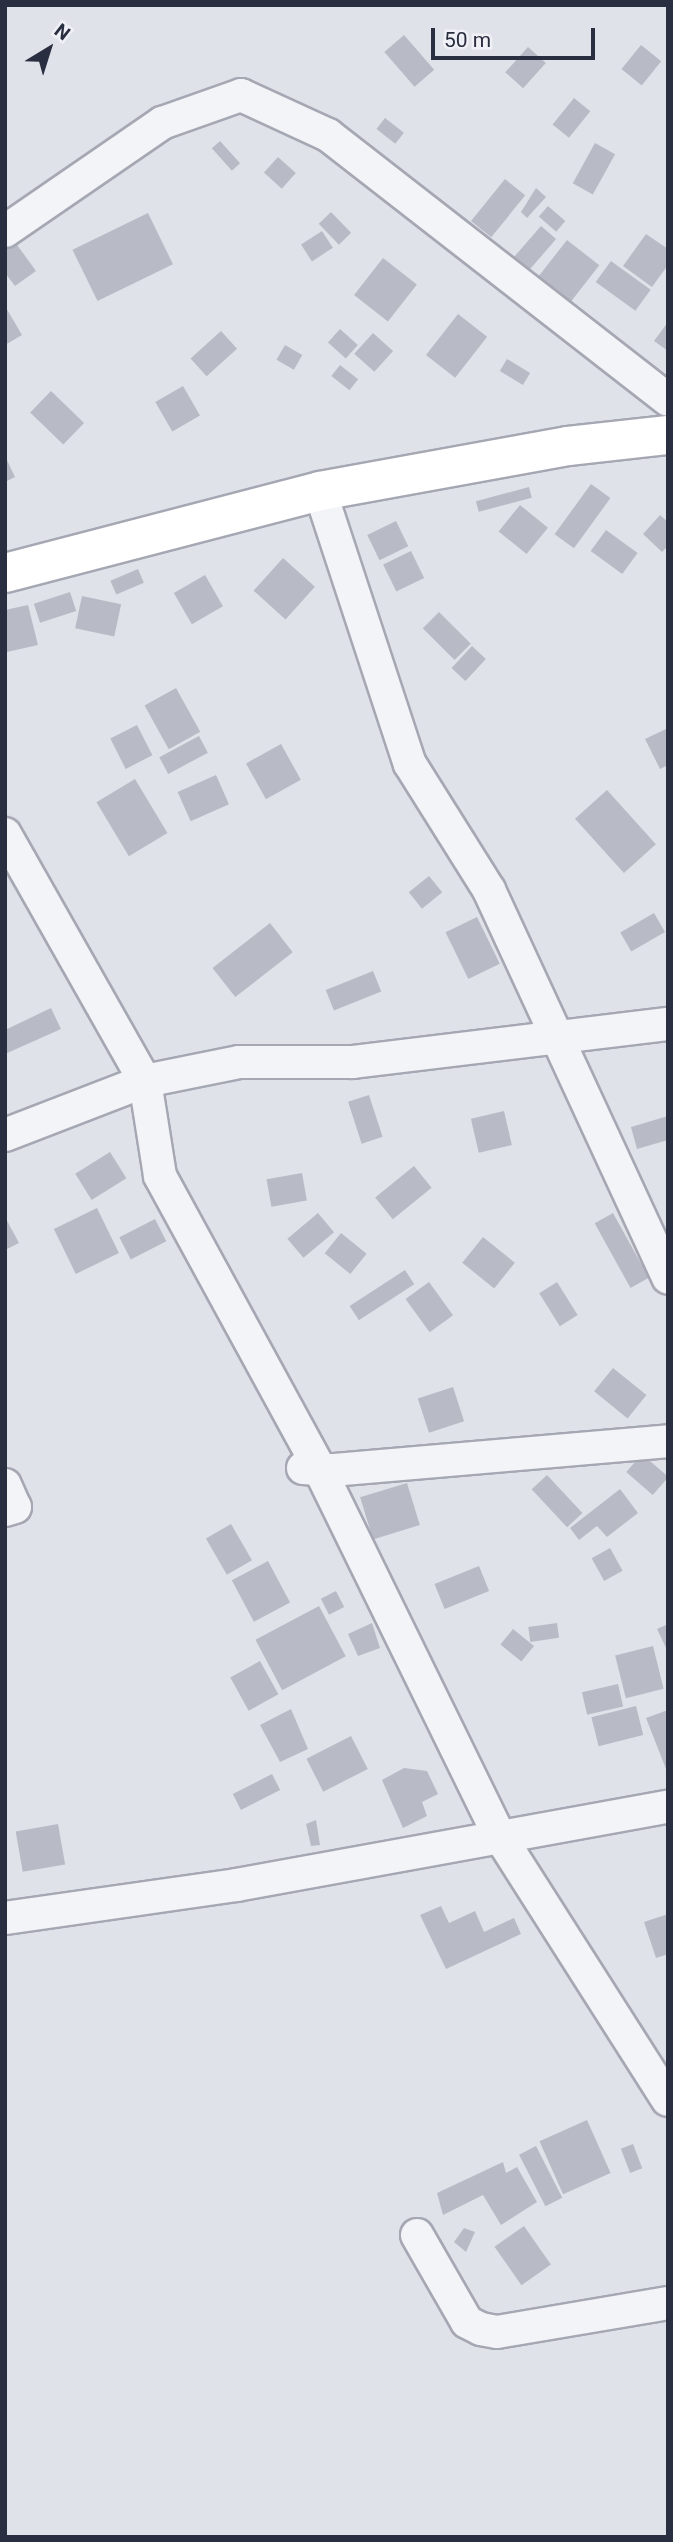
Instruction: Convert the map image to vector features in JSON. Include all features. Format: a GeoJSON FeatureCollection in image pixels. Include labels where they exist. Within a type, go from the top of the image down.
{"type":"FeatureCollection","features":[{"type":"Feature","properties":{"kind":"highway"},"geometry":{"type":"LineString","coordinates":[[5,573],[320,491],[568,446],[668,435]]}},
{"type":"Feature","properties":{"kind":"street"},"geometry":{"type":"LineString","coordinates":[[5,231],[162,123],[241,95],[328,135],[665,402]]}},
{"type":"Feature","properties":{"kind":"street"},"geometry":{"type":"LineString","coordinates":[[320,491],[410,764],[489,890],[668,1278]]}},
{"type":"Feature","properties":{"kind":"street"},"geometry":{"type":"LineString","coordinates":[[5,834],[145,1081],[160,1176],[307,1469],[499,1835],[668,2100]]}},
{"type":"Feature","properties":{"kind":"street"},"geometry":{"type":"LineString","coordinates":[[5,1135],[145,1081],[239,1062],[352,1062],[558,1040],[668,1024]]}},
{"type":"Feature","properties":{"kind":"street"},"geometry":{"type":"LineString","coordinates":[[307,1469],[668,1441]]}},
{"type":"Feature","properties":{"kind":"street"},"geometry":{"type":"LineString","coordinates":[[5,1485],[15,1507],[5,1510]]}},
{"type":"Feature","properties":{"kind":"street"},"geometry":{"type":"LineString","coordinates":[[5,1918],[237,1885],[499,1835],[668,1807]]}},
{"type":"Feature","properties":{"kind":"street"},"geometry":{"type":"LineString","coordinates":[[417,2235],[467,2322],[481,2329],[497,2332],[668,2303]]}},
{"type":"Feature","properties":{"kind":"building"},"geometry":{"type":"Polygon","coordinates":[[[404,35],[434,70],[415,87],[384,52],[404,35]]]}},
{"type":"Feature","properties":{"kind":"building"},"geometry":{"type":"Polygon","coordinates":[[[641,45],[661,61],[642,85],[621,69],[641,45]]]}},
{"type":"Feature","properties":{"kind":"building"},"geometry":{"type":"Polygon","coordinates":[[[528,47],[546,63],[523,88],[505,72],[528,47]]]}},
{"type":"Feature","properties":{"kind":"building"},"geometry":{"type":"Polygon","coordinates":[[[574,98],[590,111],[569,138],[553,124],[574,98]]]}},
{"type":"Feature","properties":{"kind":"building"},"geometry":{"type":"Polygon","coordinates":[[[385,118],[404,133],[395,144],[376,129],[385,118]]]}},
{"type":"Feature","properties":{"kind":"building"},"geometry":{"type":"Polygon","coordinates":[[[220,141],[240,163],[232,171],[212,148],[220,141]]]}},
{"type":"Feature","properties":{"kind":"building"},"geometry":{"type":"Polygon","coordinates":[[[595,143],[615,154],[593,194],[573,183],[595,143]]]}},
{"type":"Feature","properties":{"kind":"building"},"geometry":{"type":"Polygon","coordinates":[[[278,157],[296,173],[282,189],[264,173],[278,157]]]}},
{"type":"Feature","properties":{"kind":"building"},"geometry":{"type":"Polygon","coordinates":[[[505,179],[525,195],[491,237],[471,221],[505,179]]]}},
{"type":"Feature","properties":{"kind":"building"},"geometry":{"type":"Polygon","coordinates":[[[536,188],[546,197],[527,218],[521,212],[536,188]]]}},
{"type":"Feature","properties":{"kind":"building"},"geometry":{"type":"Polygon","coordinates":[[[548,206],[565,221],[556,232],[539,217],[548,206]]]}},
{"type":"Feature","properties":{"kind":"building"},"geometry":{"type":"Polygon","coordinates":[[[331,212],[351,233],[339,245],[319,224],[331,212]]]}},
{"type":"Feature","properties":{"kind":"building"},"geometry":{"type":"Polygon","coordinates":[[[148,213],[173,264],[97,301],[73,250],[148,213]]]}},
{"type":"Feature","properties":{"kind":"building"},"geometry":{"type":"Polygon","coordinates":[[[541,226],[556,239],[525,275],[510,262],[541,226]]]}},
{"type":"Feature","properties":{"kind":"building"},"geometry":{"type":"Polygon","coordinates":[[[322,231],[333,248],[312,261],[301,245],[322,231]]]}},
{"type":"Feature","properties":{"kind":"building"},"geometry":{"type":"Polygon","coordinates":[[[646,234],[668,249],[668,265],[652,287],[623,266],[646,234]]]}},
{"type":"Feature","properties":{"kind":"building"},"geometry":{"type":"Polygon","coordinates":[[[567,240],[599,265],[571,301],[539,276],[567,240]]]}},
{"type":"Feature","properties":{"kind":"building"},"geometry":{"type":"Polygon","coordinates":[[[15,242],[36,271],[15,286],[5,273],[5,249],[15,242]]]}},
{"type":"Feature","properties":{"kind":"building"},"geometry":{"type":"Polygon","coordinates":[[[383,258],[417,284],[388,322],[354,295],[383,258]]]}},
{"type":"Feature","properties":{"kind":"building"},"geometry":{"type":"Polygon","coordinates":[[[611,261],[651,290],[635,311],[596,282],[611,261]]]}},
{"type":"Feature","properties":{"kind":"building"},"geometry":{"type":"Polygon","coordinates":[[[5,306],[22,335],[5,345],[5,306]]]}},
{"type":"Feature","properties":{"kind":"building"},"geometry":{"type":"Polygon","coordinates":[[[458,314],[487,337],[455,378],[426,355],[458,314]]]}},
{"type":"Feature","properties":{"kind":"building"},"geometry":{"type":"Polygon","coordinates":[[[668,322],[668,351],[654,341],[668,322]]]}},
{"type":"Feature","properties":{"kind":"building"},"geometry":{"type":"Polygon","coordinates":[[[340,329],[358,345],[346,358],[328,342],[340,329]]]}},
{"type":"Feature","properties":{"kind":"building"},"geometry":{"type":"Polygon","coordinates":[[[221,331],[237,349],[207,376],[191,358],[221,331]]]}},
{"type":"Feature","properties":{"kind":"building"},"geometry":{"type":"Polygon","coordinates":[[[373,333],[393,351],[374,372],[354,354],[373,333]]]}},
{"type":"Feature","properties":{"kind":"building"},"geometry":{"type":"Polygon","coordinates":[[[285,345],[302,355],[294,370],[276,360],[285,345]]]}},
{"type":"Feature","properties":{"kind":"building"},"geometry":{"type":"Polygon","coordinates":[[[507,359],[530,373],[523,385],[500,371],[507,359]]]}},
{"type":"Feature","properties":{"kind":"building"},"geometry":{"type":"Polygon","coordinates":[[[340,365],[358,379],[350,390],[331,376],[340,365]]]}},
{"type":"Feature","properties":{"kind":"building"},"geometry":{"type":"Polygon","coordinates":[[[183,386],[200,415],[172,431],[155,402],[183,386]]]}},
{"type":"Feature","properties":{"kind":"building"},"geometry":{"type":"Polygon","coordinates":[[[51,391],[84,423],[63,445],[30,413],[51,391]]]}},
{"type":"Feature","properties":{"kind":"building"},"geometry":{"type":"Polygon","coordinates":[[[5,456],[15,477],[5,482],[5,456]]]}},
{"type":"Feature","properties":{"kind":"building"},"geometry":{"type":"Polygon","coordinates":[[[591,484],[610,498],[574,548],[555,534],[591,484]]]}},
{"type":"Feature","properties":{"kind":"building"},"geometry":{"type":"Polygon","coordinates":[[[529,487],[532,498],[479,512],[476,501],[529,487]]]}},
{"type":"Feature","properties":{"kind":"building"},"geometry":{"type":"Polygon","coordinates":[[[520,505],[548,528],[527,554],[499,531],[520,505]]]}},
{"type":"Feature","properties":{"kind":"building"},"geometry":{"type":"Polygon","coordinates":[[[660,515],[668,522],[668,546],[662,552],[643,534],[660,515]]]}},
{"type":"Feature","properties":{"kind":"building"},"geometry":{"type":"Polygon","coordinates":[[[396,521],[408,546],[380,560],[367,535],[396,521]]]}},
{"type":"Feature","properties":{"kind":"building"},"geometry":{"type":"Polygon","coordinates":[[[606,530],[638,553],[622,574],[591,551],[606,530]]]}},
{"type":"Feature","properties":{"kind":"building"},"geometry":{"type":"Polygon","coordinates":[[[411,551],[424,578],[396,592],[383,565],[411,551]]]}},
{"type":"Feature","properties":{"kind":"building"},"geometry":{"type":"Polygon","coordinates":[[[283,558],[315,587],[286,619],[254,591],[283,558]]]}},
{"type":"Feature","properties":{"kind":"building"},"geometry":{"type":"Polygon","coordinates":[[[138,569],[144,583],[116,595],[110,581],[138,569]]]}},
{"type":"Feature","properties":{"kind":"building"},"geometry":{"type":"Polygon","coordinates":[[[205,575],[223,606],[192,624],[174,593],[205,575]]]}},
{"type":"Feature","properties":{"kind":"building"},"geometry":{"type":"Polygon","coordinates":[[[70,592],[76,611],[40,623],[34,604],[70,592]]]}},
{"type":"Feature","properties":{"kind":"building"},"geometry":{"type":"Polygon","coordinates":[[[82,596],[121,604],[114,637],[75,628],[82,596]]]}},
{"type":"Feature","properties":{"kind":"building"},"geometry":{"type":"Polygon","coordinates":[[[28,605],[38,645],[7,652],[5,610],[28,605]]]}},
{"type":"Feature","properties":{"kind":"building"},"geometry":{"type":"Polygon","coordinates":[[[439,612],[471,644],[455,660],[423,628],[439,612]]]}},
{"type":"Feature","properties":{"kind":"building"},"geometry":{"type":"Polygon","coordinates":[[[472,646],[486,659],[465,681],[452,668],[472,646]]]}},
{"type":"Feature","properties":{"kind":"building"},"geometry":{"type":"Polygon","coordinates":[[[176,688],[200,732],[169,749],[145,705],[176,688]]]}},
{"type":"Feature","properties":{"kind":"building"},"geometry":{"type":"Polygon","coordinates":[[[137,725],[152,755],[126,769],[110,739],[137,725]]]}},
{"type":"Feature","properties":{"kind":"building"},"geometry":{"type":"Polygon","coordinates":[[[668,728],[668,765],[660,769],[645,739],[668,728]]]}},
{"type":"Feature","properties":{"kind":"building"},"geometry":{"type":"Polygon","coordinates":[[[199,736],[208,753],[168,774],[159,757],[199,736]]]}},
{"type":"Feature","properties":{"kind":"building"},"geometry":{"type":"Polygon","coordinates":[[[281,744],[301,780],[266,799],[246,763],[281,744]]]}},
{"type":"Feature","properties":{"kind":"building"},"geometry":{"type":"Polygon","coordinates":[[[216,775],[229,804],[191,821],[178,792],[216,775]]]}},
{"type":"Feature","properties":{"kind":"building"},"geometry":{"type":"Polygon","coordinates":[[[135,779],[167,833],[129,856],[96,802],[135,779]]]}},
{"type":"Feature","properties":{"kind":"building"},"geometry":{"type":"Polygon","coordinates":[[[607,790],[656,844],[624,873],[575,819],[607,790]]]}},
{"type":"Feature","properties":{"kind":"building"},"geometry":{"type":"Polygon","coordinates":[[[429,876],[442,892],[422,909],[409,892],[429,876]]]}},
{"type":"Feature","properties":{"kind":"building"},"geometry":{"type":"Polygon","coordinates":[[[654,913],[665,932],[631,952],[620,932],[654,913]]]}},
{"type":"Feature","properties":{"kind":"building"},"geometry":{"type":"Polygon","coordinates":[[[477,917],[500,964],[468,979],[446,932],[477,917]]]}},
{"type":"Feature","properties":{"kind":"building"},"geometry":{"type":"Polygon","coordinates":[[[270,923],[293,952],[235,997],[212,968],[270,923]]]}},
{"type":"Feature","properties":{"kind":"building"},"geometry":{"type":"Polygon","coordinates":[[[373,971],[381,991],[334,1011],[326,990],[373,971]]]}},
{"type":"Feature","properties":{"kind":"building"},"geometry":{"type":"Polygon","coordinates":[[[51,1008],[61,1029],[5,1054],[5,1030],[51,1008]]]}},
{"type":"Feature","properties":{"kind":"building"},"geometry":{"type":"Polygon","coordinates":[[[369,1095],[383,1137],[362,1144],[348,1102],[369,1095]]]}},
{"type":"Feature","properties":{"kind":"building"},"geometry":{"type":"Polygon","coordinates":[[[504,1111],[512,1145],[479,1153],[471,1119],[504,1111]]]}},
{"type":"Feature","properties":{"kind":"building"},"geometry":{"type":"Polygon","coordinates":[[[668,1116],[668,1140],[637,1149],[631,1127],[668,1116]]]}},
{"type":"Feature","properties":{"kind":"building"},"geometry":{"type":"Polygon","coordinates":[[[110,1152],[126,1178],[92,1200],[75,1174],[110,1152]]]}},
{"type":"Feature","properties":{"kind":"building"},"geometry":{"type":"Polygon","coordinates":[[[414,1166],[432,1188],[393,1219],[375,1197],[414,1166]]]}},
{"type":"Feature","properties":{"kind":"building"},"geometry":{"type":"Polygon","coordinates":[[[302,1173],[307,1201],[271,1207],[267,1179],[302,1173]]]}},
{"type":"Feature","properties":{"kind":"building"},"geometry":{"type":"Polygon","coordinates":[[[97,1208],[119,1253],[76,1274],[54,1229],[97,1208]]]}},
{"type":"Feature","properties":{"kind":"building"},"geometry":{"type":"Polygon","coordinates":[[[318,1213],[334,1232],[303,1258],[287,1239],[318,1213]]]}},
{"type":"Feature","properties":{"kind":"building"},"geometry":{"type":"Polygon","coordinates":[[[613,1213],[649,1278],[631,1288],[595,1223],[613,1213]]]}},
{"type":"Feature","properties":{"kind":"building"},"geometry":{"type":"Polygon","coordinates":[[[5,1217],[19,1243],[5,1250],[5,1217]]]}},
{"type":"Feature","properties":{"kind":"building"},"geometry":{"type":"Polygon","coordinates":[[[155,1219],[166,1241],[131,1259],[119,1237],[155,1219]]]}},
{"type":"Feature","properties":{"kind":"building"},"geometry":{"type":"Polygon","coordinates":[[[341,1233],[367,1254],[350,1274],[325,1253],[341,1233]]]}},
{"type":"Feature","properties":{"kind":"building"},"geometry":{"type":"Polygon","coordinates":[[[483,1237],[515,1263],[494,1288],[462,1263],[483,1237]]]}},
{"type":"Feature","properties":{"kind":"building"},"geometry":{"type":"Polygon","coordinates":[[[405,1270],[414,1284],[359,1320],[350,1306],[405,1270]]]}},
{"type":"Feature","properties":{"kind":"building"},"geometry":{"type":"Polygon","coordinates":[[[429,1282],[453,1315],[430,1332],[406,1299],[429,1282]]]}},
{"type":"Feature","properties":{"kind":"building"},"geometry":{"type":"Polygon","coordinates":[[[557,1282],[578,1315],[560,1326],[539,1293],[557,1282]]]}},
{"type":"Feature","properties":{"kind":"building"},"geometry":{"type":"Polygon","coordinates":[[[613,1368],[646,1395],[628,1418],[594,1391],[613,1368]]]}},
{"type":"Feature","properties":{"kind":"building"},"geometry":{"type":"Polygon","coordinates":[[[453,1387],[464,1421],[429,1433],[418,1398],[453,1387]]]}},
{"type":"Feature","properties":{"kind":"building"},"geometry":{"type":"Polygon","coordinates":[[[642,1454],[668,1477],[653,1495],[626,1472],[642,1454]]]}},
{"type":"Feature","properties":{"kind":"building"},"geometry":{"type":"Polygon","coordinates":[[[547,1475],[582,1513],[567,1527],[532,1489],[547,1475]]]}},
{"type":"Feature","properties":{"kind":"building"},"geometry":{"type":"Polygon","coordinates":[[[407,1483],[420,1525],[373,1539],[360,1497],[407,1483]]]}},
{"type":"Feature","properties":{"kind":"building"},"geometry":{"type":"Polygon","coordinates":[[[620,1489],[638,1513],[607,1537],[597,1526],[579,1540],[570,1528],[620,1489]]]}},
{"type":"Feature","properties":{"kind":"building"},"geometry":{"type":"Polygon","coordinates":[[[231,1524],[252,1560],[227,1575],[206,1538],[231,1524]]]}},
{"type":"Feature","properties":{"kind":"building"},"geometry":{"type":"Polygon","coordinates":[[[610,1548],[623,1571],[604,1581],[592,1558],[610,1548]]]}},
{"type":"Feature","properties":{"kind":"building"},"geometry":{"type":"Polygon","coordinates":[[[268,1561],[290,1602],[254,1622],[232,1580],[268,1561]]]}},
{"type":"Feature","properties":{"kind":"building"},"geometry":{"type":"Polygon","coordinates":[[[479,1566],[489,1591],[445,1609],[434,1584],[479,1566]]]}},
{"type":"Feature","properties":{"kind":"building"},"geometry":{"type":"Polygon","coordinates":[[[336,1591],[344,1607],[329,1615],[321,1599],[336,1591]]]}},
{"type":"Feature","properties":{"kind":"building"},"geometry":{"type":"Polygon","coordinates":[[[319,1606],[346,1656],[282,1690],[255,1640],[319,1606]]]}},
{"type":"Feature","properties":{"kind":"building"},"geometry":{"type":"Polygon","coordinates":[[[372,1623],[380,1648],[358,1656],[348,1634],[372,1623]]]}},
{"type":"Feature","properties":{"kind":"building"},"geometry":{"type":"Polygon","coordinates":[[[557,1623],[559,1638],[530,1642],[528,1627],[557,1623]]]}},
{"type":"Feature","properties":{"kind":"building"},"geometry":{"type":"Polygon","coordinates":[[[668,1624],[668,1652],[657,1629],[668,1624]]]}},
{"type":"Feature","properties":{"kind":"building"},"geometry":{"type":"Polygon","coordinates":[[[513,1629],[534,1646],[521,1662],[500,1645],[513,1629]]]}},
{"type":"Feature","properties":{"kind":"building"},"geometry":{"type":"Polygon","coordinates":[[[653,1646],[664,1689],[626,1698],[615,1655],[653,1646]]]}},
{"type":"Feature","properties":{"kind":"building"},"geometry":{"type":"Polygon","coordinates":[[[260,1661],[278,1694],[249,1711],[230,1677],[260,1661]]]}},
{"type":"Feature","properties":{"kind":"building"},"geometry":{"type":"Polygon","coordinates":[[[618,1684],[623,1706],[587,1715],[582,1692],[618,1684]]]}},
{"type":"Feature","properties":{"kind":"building"},"geometry":{"type":"Polygon","coordinates":[[[636,1706],[643,1735],[599,1746],[591,1717],[636,1706]]]}},
{"type":"Feature","properties":{"kind":"building"},"geometry":{"type":"Polygon","coordinates":[[[291,1709],[308,1749],[280,1762],[260,1725],[291,1709]]]}},
{"type":"Feature","properties":{"kind":"building"},"geometry":{"type":"Polygon","coordinates":[[[668,1710],[668,1768],[666,1769],[646,1718],[668,1710]]]}},
{"type":"Feature","properties":{"kind":"building"},"geometry":{"type":"Polygon","coordinates":[[[351,1736],[368,1769],[323,1792],[306,1759],[351,1736]]]}},
{"type":"Feature","properties":{"kind":"building"},"geometry":{"type":"Polygon","coordinates":[[[404,1768],[427,1771],[438,1794],[422,1802],[427,1816],[403,1828],[382,1780],[404,1768]]]}},
{"type":"Feature","properties":{"kind":"building"},"geometry":{"type":"Polygon","coordinates":[[[272,1774],[280,1790],[241,1810],[233,1794],[272,1774]]]}},
{"type":"Feature","properties":{"kind":"building"},"geometry":{"type":"Polygon","coordinates":[[[316,1820],[320,1845],[311,1846],[306,1824],[316,1820]]]}},
{"type":"Feature","properties":{"kind":"building"},"geometry":{"type":"Polygon","coordinates":[[[58,1824],[65,1864],[23,1872],[16,1831],[58,1824]]]}},
{"type":"Feature","properties":{"kind":"building"},"geometry":{"type":"Polygon","coordinates":[[[441,1906],[449,1923],[475,1911],[484,1932],[514,1918],[521,1934],[446,1969],[420,1915],[441,1906]]]}},
{"type":"Feature","properties":{"kind":"building"},"geometry":{"type":"Polygon","coordinates":[[[668,1914],[668,1954],[656,1958],[644,1922],[668,1914]]]}},
{"type":"Feature","properties":{"kind":"building"},"geometry":{"type":"Polygon","coordinates":[[[587,2120],[611,2173],[563,2194],[539,2141],[587,2120]]]}},
{"type":"Feature","properties":{"kind":"building"},"geometry":{"type":"Polygon","coordinates":[[[633,2144],[642,2168],[630,2173],[621,2149],[633,2144]]]}},
{"type":"Feature","properties":{"kind":"building"},"geometry":{"type":"Polygon","coordinates":[[[536,2146],[562,2198],[545,2206],[519,2155],[536,2146]]]}},
{"type":"Feature","properties":{"kind":"building"},"geometry":{"type":"Polygon","coordinates":[[[503,2162],[506,2173],[517,2167],[537,2202],[501,2225],[483,2195],[443,2215],[437,2193],[503,2162]]]}},
{"type":"Feature","properties":{"kind":"building"},"geometry":{"type":"Polygon","coordinates":[[[524,2226],[551,2265],[521,2285],[495,2247],[524,2226]]]}},
{"type":"Feature","properties":{"kind":"building"},"geometry":{"type":"Polygon","coordinates":[[[464,2228],[475,2232],[466,2252],[454,2242],[464,2228]]]}}]}
